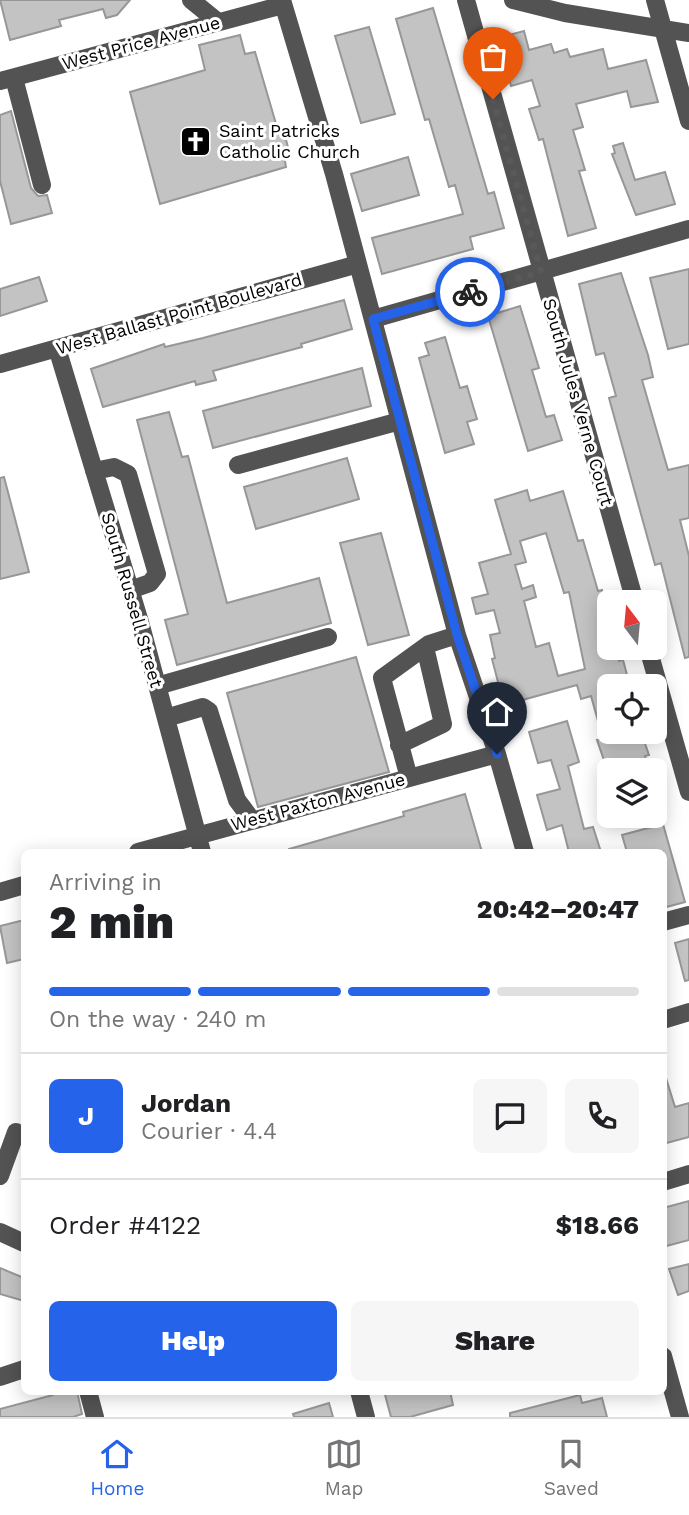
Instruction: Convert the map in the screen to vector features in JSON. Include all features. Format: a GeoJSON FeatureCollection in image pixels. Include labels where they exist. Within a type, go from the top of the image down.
{"type":"FeatureCollection","features":[{"type":"Feature","properties":{"kind":"street"},"geometry":{"type":"LineString","coordinates":[[191,0],[218,22]]}},
{"type":"Feature","properties":{"kind":"street","name":"South Jules Verne Court"},"geometry":{"type":"LineString","coordinates":[[466,0],[632,590]]}},
{"type":"Feature","properties":{"kind":"street"},"geometry":{"type":"LineString","coordinates":[[513,0],[565,13],[689,33]]}},
{"type":"Feature","properties":{"kind":"street"},"geometry":{"type":"LineString","coordinates":[[655,0],[689,121]]}},
{"type":"Feature","properties":{"kind":"street"},"geometry":{"type":"LineString","coordinates":[[282,2],[358,264],[457,635],[497,754],[524,849]]}},
{"type":"Feature","properties":{"kind":"street","name":"West Price Avenue"},"geometry":{"type":"LineString","coordinates":[[7,79],[282,2]]}},
{"type":"Feature","properties":{"kind":"street"},"geometry":{"type":"LineString","coordinates":[[7,79],[42,185]]}},
{"type":"Feature","properties":{"kind":"street"},"geometry":{"type":"LineString","coordinates":[[373,319],[689,229]]}},
{"type":"Feature","properties":{"kind":"street","name":"West Ballast Point Boulevard"},"geometry":{"type":"LineString","coordinates":[[0,364],[358,264]]}},
{"type":"Feature","properties":{"kind":"street","name":"South Russell Street"},"geometry":{"type":"LineString","coordinates":[[57,348],[130,590],[200,844]]}},
{"type":"Feature","properties":{"kind":"street"},"geometry":{"type":"LineString","coordinates":[[238,466],[400,421]]}},
{"type":"Feature","properties":{"kind":"street"},"geometry":{"type":"LineString","coordinates":[[94,471],[114,467],[128,474],[157,574],[150,583],[130,590]]}},
{"type":"Feature","properties":{"kind":"street"},"geometry":{"type":"LineString","coordinates":[[408,778],[382,678],[425,647],[457,635]]}},
{"type":"Feature","properties":{"kind":"street"},"geometry":{"type":"LineString","coordinates":[[157,686],[328,637]]}},
{"type":"Feature","properties":{"kind":"street"},"geometry":{"type":"LineString","coordinates":[[400,745],[443,724],[425,647]]}},
{"type":"Feature","properties":{"kind":"street"},"geometry":{"type":"LineString","coordinates":[[651,660],[689,792]]}},
{"type":"Feature","properties":{"kind":"street"},"geometry":{"type":"LineString","coordinates":[[166,718],[203,707],[208,711],[237,800],[252,820]]}},
{"type":"Feature","properties":{"kind":"street","name":"West Paxton Avenue"},"geometry":{"type":"LineString","coordinates":[[161,849],[200,844],[252,820],[497,754]]}},
{"type":"Feature","properties":{"kind":"street"},"geometry":{"type":"LineString","coordinates":[[0,892],[21,886]]}},
{"type":"Feature","properties":{"kind":"street"},"geometry":{"type":"LineString","coordinates":[[667,921],[689,915]]}},
{"type":"Feature","properties":{"kind":"street"},"geometry":{"type":"LineString","coordinates":[[667,1019],[689,1012]]}},
{"type":"Feature","properties":{"kind":"street"},"geometry":{"type":"LineString","coordinates":[[0,1176],[16,1132]]}},
{"type":"Feature","properties":{"kind":"street"},"geometry":{"type":"LineString","coordinates":[[667,1181],[689,1174]]}},
{"type":"Feature","properties":{"kind":"street"},"geometry":{"type":"LineString","coordinates":[[0,1233],[21,1242]]}},
{"type":"Feature","properties":{"kind":"street"},"geometry":{"type":"LineString","coordinates":[[0,1377],[21,1370]]}},
{"type":"Feature","properties":{"kind":"street"},"geometry":{"type":"LineString","coordinates":[[667,1370],[680,1417]]}},
{"type":"Feature","properties":{"kind":"street"},"geometry":{"type":"LineString","coordinates":[[89,1395],[95,1417]]}},
{"type":"Feature","properties":{"kind":"street"},"geometry":{"type":"LineString","coordinates":[[360,1395],[366,1417]]}},
{"type":"Feature","properties":{"kind":"building"},"geometry":{"type":"Polygon","coordinates":[[[0,0],[130,0],[117,15],[106,18],[103,9],[59,20],[61,26],[10,40],[0,0]]]}},
{"type":"Feature","properties":{"kind":"building"},"geometry":{"type":"Polygon","coordinates":[[[433,8],[488,194],[494,192],[504,228],[470,237],[473,249],[382,274],[372,238],[463,214],[455,185],[449,187],[429,119],[425,120],[396,19],[433,8]]]}},
{"type":"Feature","properties":{"kind":"building"},"geometry":{"type":"Polygon","coordinates":[[[369,27],[395,114],[361,123],[335,36],[369,27]]]}},
{"type":"Feature","properties":{"kind":"building"},"geometry":{"type":"Polygon","coordinates":[[[524,31],[529,50],[551,44],[554,53],[567,49],[570,57],[603,49],[608,69],[646,60],[658,102],[631,107],[627,91],[576,104],[583,127],[573,130],[585,170],[579,171],[596,228],[568,236],[543,139],[539,140],[529,109],[540,106],[532,80],[511,86],[498,38],[524,31]]]}},
{"type":"Feature","properties":{"kind":"building"},"geometry":{"type":"Polygon","coordinates":[[[240,35],[245,54],[255,52],[279,134],[284,132],[290,155],[284,156],[286,167],[160,204],[130,92],[205,70],[199,45],[240,35]]]}},
{"type":"Feature","properties":{"kind":"building"},"geometry":{"type":"Polygon","coordinates":[[[11,111],[31,188],[38,196],[47,195],[52,213],[11,224],[0,181],[0,115],[11,111]]]}},
{"type":"Feature","properties":{"kind":"building"},"geometry":{"type":"Polygon","coordinates":[[[623,143],[635,180],[665,172],[675,204],[636,215],[612,154],[615,153],[613,146],[623,143]]]}},
{"type":"Feature","properties":{"kind":"building"},"geometry":{"type":"Polygon","coordinates":[[[408,157],[419,195],[362,211],[351,174],[408,157]]]}},
{"type":"Feature","properties":{"kind":"building"},"geometry":{"type":"Polygon","coordinates":[[[689,269],[689,344],[668,349],[650,278],[689,269]]]}},
{"type":"Feature","properties":{"kind":"building"},"geometry":{"type":"Polygon","coordinates":[[[621,273],[648,355],[653,377],[642,380],[668,470],[689,465],[689,518],[680,520],[689,556],[689,657],[685,658],[661,563],[655,565],[609,398],[616,396],[604,353],[596,355],[579,284],[621,273]]]}},
{"type":"Feature","properties":{"kind":"building"},"geometry":{"type":"Polygon","coordinates":[[[39,277],[47,301],[0,316],[0,289],[39,277]]]}},
{"type":"Feature","properties":{"kind":"building"},"geometry":{"type":"Polygon","coordinates":[[[344,300],[352,329],[301,344],[302,347],[213,371],[216,380],[196,385],[195,381],[103,407],[91,369],[164,344],[165,347],[203,338],[344,300]]]}},
{"type":"Feature","properties":{"kind":"building"},"geometry":{"type":"Polygon","coordinates":[[[520,306],[539,368],[532,370],[546,417],[554,415],[562,440],[528,451],[488,316],[520,306]]]}},
{"type":"Feature","properties":{"kind":"building"},"geometry":{"type":"Polygon","coordinates":[[[445,337],[460,388],[467,386],[477,419],[467,422],[474,444],[445,453],[419,358],[429,355],[425,343],[445,337]]]}},
{"type":"Feature","properties":{"kind":"building"},"geometry":{"type":"Polygon","coordinates":[[[362,368],[371,406],[213,448],[203,411],[362,368]]]}},
{"type":"Feature","properties":{"kind":"building"},"geometry":{"type":"Polygon","coordinates":[[[169,412],[182,457],[188,456],[227,603],[319,578],[331,623],[177,665],[165,620],[188,614],[137,420],[169,412]]]}},
{"type":"Feature","properties":{"kind":"building"},"geometry":{"type":"Polygon","coordinates":[[[347,458],[359,499],[256,529],[244,487],[347,458]]]}},
{"type":"Feature","properties":{"kind":"building"},"geometry":{"type":"Polygon","coordinates":[[[4,477],[29,572],[0,579],[0,478],[4,477]]]}},
{"type":"Feature","properties":{"kind":"building"},"geometry":{"type":"Polygon","coordinates":[[[527,490],[530,501],[563,491],[578,541],[583,540],[598,590],[597,660],[623,660],[627,674],[597,674],[597,718],[591,696],[581,699],[577,685],[504,705],[492,659],[495,658],[490,635],[500,633],[494,610],[476,614],[472,598],[488,594],[479,563],[511,554],[495,500],[527,490]],[[546,533],[520,541],[526,562],[515,565],[522,589],[533,585],[536,597],[524,601],[536,647],[549,643],[558,676],[585,669],[569,592],[564,593],[546,533]]]}},
{"type":"Feature","properties":{"kind":"building"},"geometry":{"type":"Polygon","coordinates":[[[381,533],[409,635],[368,645],[340,543],[381,533]]]}},
{"type":"Feature","properties":{"kind":"building"},"geometry":{"type":"Polygon","coordinates":[[[356,657],[389,772],[258,807],[227,693],[356,657]]]}},
{"type":"Feature","properties":{"kind":"building"},"geometry":{"type":"Polygon","coordinates":[[[567,721],[579,762],[568,766],[584,829],[593,827],[600,849],[568,849],[562,825],[547,830],[537,795],[560,789],[551,760],[538,763],[529,732],[567,721]]]}},
{"type":"Feature","properties":{"kind":"building"},"geometry":{"type":"Polygon","coordinates":[[[598,744],[645,744],[649,755],[646,758],[603,758],[598,744]]]}},
{"type":"Feature","properties":{"kind":"building"},"geometry":{"type":"Polygon","coordinates":[[[465,794],[481,849],[289,849],[404,816],[403,812],[465,794]]]}},
{"type":"Feature","properties":{"kind":"building"},"geometry":{"type":"Polygon","coordinates":[[[648,828],[664,828],[685,902],[667,907],[667,849],[626,849],[622,835],[648,828]]]}},
{"type":"Feature","properties":{"kind":"building"},"geometry":{"type":"Polygon","coordinates":[[[21,921],[21,960],[7,963],[0,926],[21,921]]]}},
{"type":"Feature","properties":{"kind":"building"},"geometry":{"type":"Polygon","coordinates":[[[689,939],[689,980],[685,981],[675,943],[689,939]]]}},
{"type":"Feature","properties":{"kind":"building"},"geometry":{"type":"Polygon","coordinates":[[[667,1081],[675,1107],[689,1103],[689,1137],[667,1143],[667,1081]]]}},
{"type":"Feature","properties":{"kind":"building"},"geometry":{"type":"Polygon","coordinates":[[[689,1201],[689,1240],[667,1246],[667,1207],[689,1201]]]}},
{"type":"Feature","properties":{"kind":"building"},"geometry":{"type":"Polygon","coordinates":[[[689,1264],[689,1291],[678,1295],[669,1269],[689,1264]]]}},
{"type":"Feature","properties":{"kind":"building"},"geometry":{"type":"Polygon","coordinates":[[[0,1268],[21,1277],[21,1300],[0,1294],[0,1268]]]}},
{"type":"Feature","properties":{"kind":"building"},"geometry":{"type":"Polygon","coordinates":[[[53,1395],[78,1395],[82,1414],[73,1417],[0,1417],[0,1409],[53,1395]]]}},
{"type":"Feature","properties":{"kind":"building"},"geometry":{"type":"Polygon","coordinates":[[[385,1395],[451,1395],[453,1405],[410,1417],[391,1417],[385,1395]]]}},
{"type":"Feature","properties":{"kind":"building"},"geometry":{"type":"Polygon","coordinates":[[[580,1395],[582,1403],[602,1398],[607,1417],[510,1417],[510,1413],[580,1395]]]}},
{"type":"Feature","properties":{"kind":"building"},"geometry":{"type":"Polygon","coordinates":[[[329,1403],[333,1417],[294,1417],[293,1414],[329,1403]]]}},
{"type":"Feature","properties":{"kind":"way so far"},"geometry":{"type":"LineString","coordinates":[[470,292],[541,272],[493,99]]}},
{"type":"Feature","properties":{"kind":"place","name":"Saint Patricks Catholic Church"},"geometry":{"type":"Point","coordinates":[196,141]}},
{"type":"Feature","properties":{"kind":"route"},"geometry":{"type":"LineString","coordinates":[[470,292],[373,319],[457,635],[497,754]]}}]}
